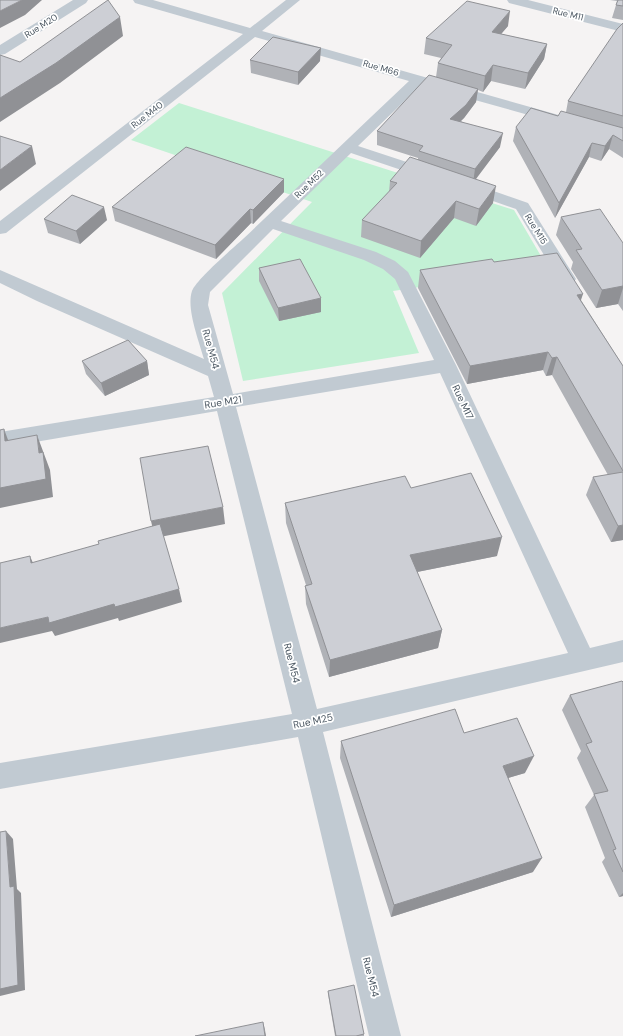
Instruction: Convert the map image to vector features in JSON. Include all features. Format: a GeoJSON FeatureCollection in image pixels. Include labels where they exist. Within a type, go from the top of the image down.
{"type":"FeatureCollection","features":[{"type":"Feature","properties":{"kind":"street","name":"Rue M20"},"geometry":{"type":"LineString","coordinates":[[0,51],[82,0]]}},
{"type":"Feature","properties":{"kind":"street","name":"Rue M66"},"geometry":{"type":"LineString","coordinates":[[139,0],[570,123]]}},
{"type":"Feature","properties":{"kind":"street","name":"Rue M40"},"geometry":{"type":"LineString","coordinates":[[0,229],[294,0]]}},
{"type":"Feature","properties":{"kind":"street","name":"Rue M11"},"geometry":{"type":"LineString","coordinates":[[513,0],[623,28]]}},
{"type":"Feature","properties":{"kind":"street","name":"Rue M52"},"geometry":{"type":"LineString","coordinates":[[201,291],[212,278],[269,222],[419,80]]}},
{"type":"Feature","properties":{"kind":"street","name":"Rue M15"},"geometry":{"type":"LineString","coordinates":[[347,147],[522,206],[577,295]]}},
{"type":"Feature","properties":{"kind":"street","name":"Rue M17"},"geometry":{"type":"LineString","coordinates":[[269,222],[370,256],[389,264],[402,276],[446,365],[584,661]]}},
{"type":"Feature","properties":{"kind":"street"},"geometry":{"type":"LineString","coordinates":[[0,276],[43,297],[217,372]]}},
{"type":"Feature","properties":{"kind":"street","name":"Rue M54"},"geometry":{"type":"LineString","coordinates":[[201,291],[199,305],[308,723],[385,1036]]}},
{"type":"Feature","properties":{"kind":"street","name":"Rue M21"},"geometry":{"type":"LineString","coordinates":[[0,440],[446,365]]}},
{"type":"Feature","properties":{"kind":"street","name":"Rue M25"},"geometry":{"type":"LineString","coordinates":[[0,776],[308,723],[623,651]]}},
{"type":"Feature","properties":{"kind":"green space"},"geometry":{"type":"Polygon","coordinates":[[[179,103],[514,210],[548,268],[393,291],[419,353],[243,381],[222,293],[312,202],[131,140],[179,103]]]}},
{"type":"Feature","properties":{"kind":"building"},"geometry":{"type":"Polygon","coordinates":[[[0,0],[22,0],[0,11],[0,0]]]}},
{"type":"Feature","properties":{"kind":"building"},"geometry":{"type":"Polygon","coordinates":[[[108,0],[120,17],[56,63],[0,98],[0,55],[20,62],[108,0]]]}},
{"type":"Feature","properties":{"kind":"building"},"geometry":{"type":"Polygon","coordinates":[[[618,0],[623,0],[623,6],[616,5],[618,0]]]}},
{"type":"Feature","properties":{"kind":"building"},"geometry":{"type":"Polygon","coordinates":[[[467,1],[510,11],[492,32],[547,44],[528,73],[493,65],[485,76],[438,63],[452,45],[426,38],[467,1]]]}},
{"type":"Feature","properties":{"kind":"building"},"geometry":{"type":"Polygon","coordinates":[[[623,23],[623,116],[568,101],[617,29],[623,23]]]}},
{"type":"Feature","properties":{"kind":"building"},"geometry":{"type":"Polygon","coordinates":[[[273,37],[321,48],[298,72],[250,60],[273,37]]]}},
{"type":"Feature","properties":{"kind":"building"},"geometry":{"type":"Polygon","coordinates":[[[429,75],[478,89],[466,105],[450,119],[503,133],[475,169],[419,151],[423,146],[377,131],[429,75]]]}},
{"type":"Feature","properties":{"kind":"building"},"geometry":{"type":"Polygon","coordinates":[[[531,108],[558,116],[561,111],[623,128],[623,141],[613,135],[605,146],[592,143],[559,203],[516,127],[531,108]]]}},
{"type":"Feature","properties":{"kind":"building"},"geometry":{"type":"Polygon","coordinates":[[[0,136],[32,146],[0,170],[0,136]]]}},
{"type":"Feature","properties":{"kind":"building"},"geometry":{"type":"Polygon","coordinates":[[[186,147],[284,179],[253,210],[250,209],[215,245],[112,207],[186,147]]]}},
{"type":"Feature","properties":{"kind":"building"},"geometry":{"type":"Polygon","coordinates":[[[410,157],[496,186],[479,209],[456,201],[421,241],[362,220],[397,183],[390,181],[410,157]]]}},
{"type":"Feature","properties":{"kind":"building"},"geometry":{"type":"Polygon","coordinates":[[[72,195],[104,207],[76,231],[44,219],[72,195]]]}},
{"type":"Feature","properties":{"kind":"building"},"geometry":{"type":"Polygon","coordinates":[[[600,209],[623,243],[623,286],[602,290],[576,250],[582,249],[561,217],[600,209]]]}},
{"type":"Feature","properties":{"kind":"building"},"geometry":{"type":"Polygon","coordinates":[[[557,253],[583,294],[577,295],[623,366],[623,471],[557,357],[552,358],[548,352],[470,366],[420,270],[492,259],[494,262],[557,253]]]}},
{"type":"Feature","properties":{"kind":"building"},"geometry":{"type":"Polygon","coordinates":[[[300,259],[321,298],[278,308],[259,268],[300,259]]]}},
{"type":"Feature","properties":{"kind":"building"},"geometry":{"type":"Polygon","coordinates":[[[128,340],[147,361],[101,383],[82,361],[128,340]]]}},
{"type":"Feature","properties":{"kind":"building"},"geometry":{"type":"Polygon","coordinates":[[[4,429],[5,441],[37,435],[39,453],[43,452],[46,479],[0,488],[0,430],[4,429]]]}},
{"type":"Feature","properties":{"kind":"building"},"geometry":{"type":"Polygon","coordinates":[[[208,446],[223,507],[151,521],[140,458],[208,446]]]}},
{"type":"Feature","properties":{"kind":"building"},"geometry":{"type":"Polygon","coordinates":[[[623,472],[623,525],[618,526],[593,477],[623,472]]]}},
{"type":"Feature","properties":{"kind":"building"},"geometry":{"type":"Polygon","coordinates":[[[471,473],[502,537],[410,555],[442,630],[330,660],[305,586],[312,584],[285,503],[405,476],[411,488],[471,473]]]}},
{"type":"Feature","properties":{"kind":"building"},"geometry":{"type":"Polygon","coordinates":[[[160,524],[179,589],[115,607],[114,604],[49,623],[48,617],[0,628],[0,563],[30,556],[31,563],[99,544],[98,541],[160,524]]]}},
{"type":"Feature","properties":{"kind":"building"},"geometry":{"type":"Polygon","coordinates":[[[622,681],[623,872],[613,850],[616,849],[594,794],[608,791],[586,744],[592,742],[570,695],[622,681]]]}},
{"type":"Feature","properties":{"kind":"building"},"geometry":{"type":"Polygon","coordinates":[[[455,709],[464,733],[517,718],[534,756],[503,766],[542,858],[394,905],[341,741],[455,709]]]}},
{"type":"Feature","properties":{"kind":"building"},"geometry":{"type":"Polygon","coordinates":[[[6,831],[10,887],[14,886],[18,985],[0,989],[0,832],[6,831]]]}},
{"type":"Feature","properties":{"kind":"building"},"geometry":{"type":"Polygon","coordinates":[[[354,985],[364,1034],[356,1036],[336,1036],[328,991],[354,985]]]}},
{"type":"Feature","properties":{"kind":"building"},"geometry":{"type":"Polygon","coordinates":[[[263,1022],[265,1036],[195,1036],[263,1022]]]}}]}
